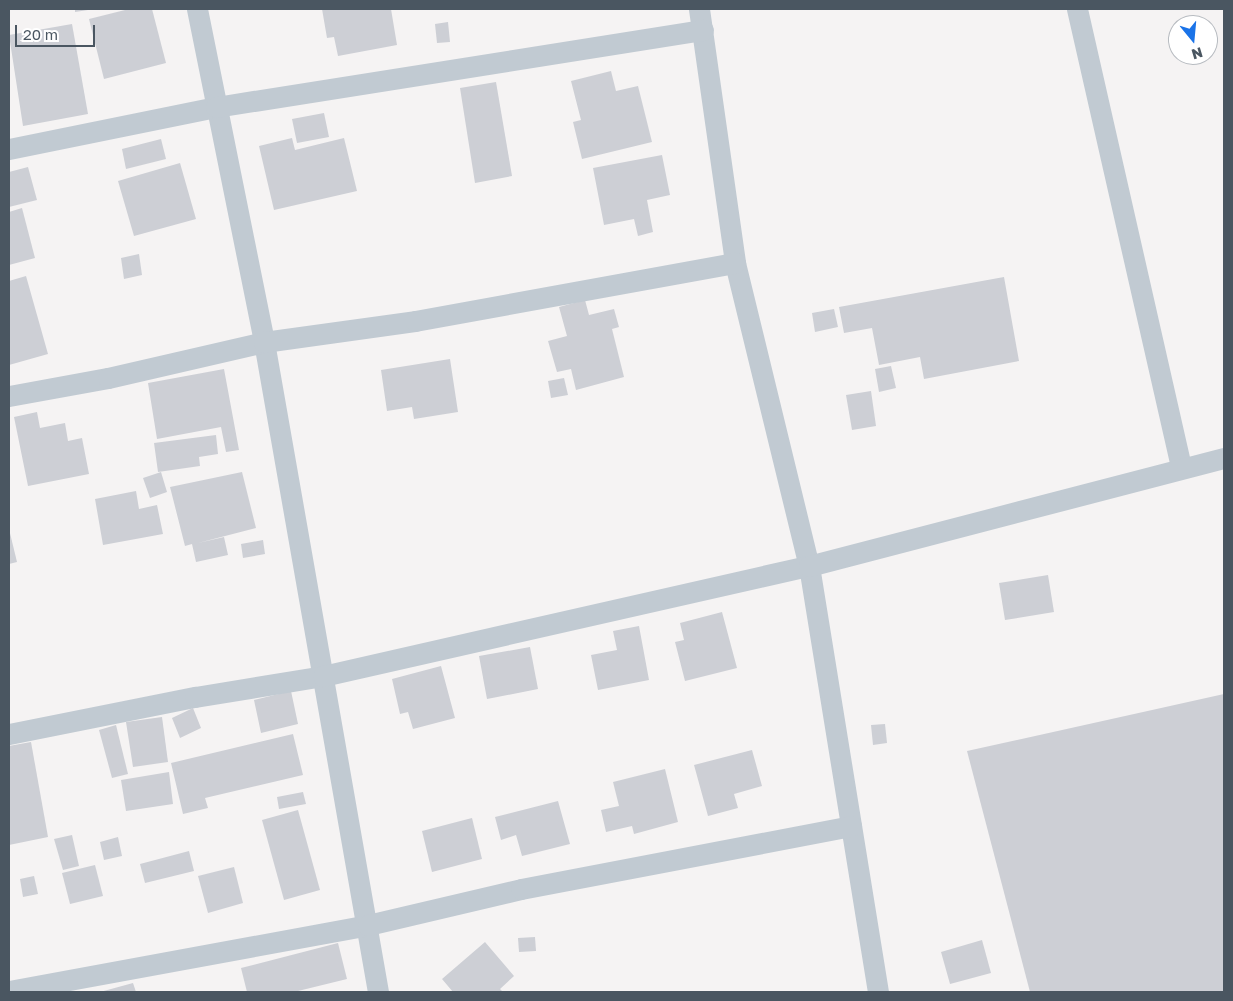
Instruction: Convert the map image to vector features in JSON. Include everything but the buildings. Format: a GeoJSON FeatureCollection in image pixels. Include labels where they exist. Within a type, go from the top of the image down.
{"type":"FeatureCollection","features":[{"type":"Feature","properties":{"kind":"street"},"geometry":{"type":"LineString","coordinates":[[197,9],[264,342],[368,925],[378,992]]}},
{"type":"Feature","properties":{"kind":"street"},"geometry":{"type":"LineString","coordinates":[[699,9],[735,263],[809,566],[878,992]]}},
{"type":"Feature","properties":{"kind":"street"},"geometry":{"type":"LineString","coordinates":[[1077,9],[1181,468]]}},
{"type":"Feature","properties":{"kind":"street"},"geometry":{"type":"LineString","coordinates":[[9,149],[216,107],[703,30]]}},
{"type":"Feature","properties":{"kind":"street"},"geometry":{"type":"LineString","coordinates":[[9,396],[108,378],[264,342],[415,321],[735,263]]}},
{"type":"Feature","properties":{"kind":"street"},"geometry":{"type":"LineString","coordinates":[[9,734],[194,697],[323,676],[809,566],[1224,458]]}},
{"type":"Feature","properties":{"kind":"street"},"geometry":{"type":"LineString","coordinates":[[9,991],[368,925],[521,889],[851,826]]}}]}
